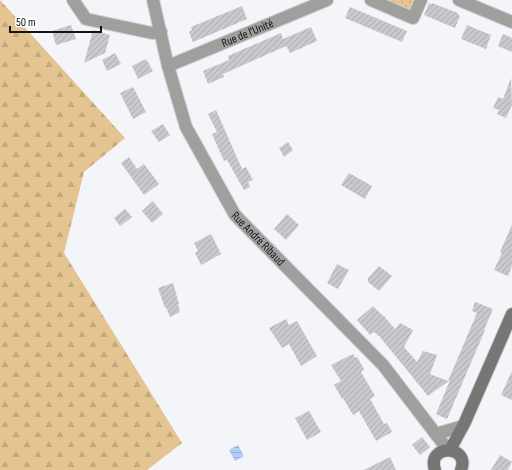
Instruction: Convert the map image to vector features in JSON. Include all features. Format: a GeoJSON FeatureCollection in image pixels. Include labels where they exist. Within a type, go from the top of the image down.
{"type":"FeatureCollection","features":[{"type":"Feature","properties":{"kind":"street"},"geometry":{"type":"LineString","coordinates":[[73,0],[86,20],[152,33],[161,32]]}},
{"type":"Feature","properties":{"kind":"street","name":"Rue André Ribaud"},"geometry":{"type":"LineString","coordinates":[[153,0],[168,66],[186,127],[235,215],[382,365],[457,459]]}},
{"type":"Feature","properties":{"kind":"street","name":"Rue de l'Unité"},"geometry":{"type":"LineString","coordinates":[[168,66],[327,0]]}},
{"type":"Feature","properties":{"kind":"street"},"geometry":{"type":"LineString","coordinates":[[371,0],[413,18],[421,0]]}},
{"type":"Feature","properties":{"kind":"street"},"geometry":{"type":"LineString","coordinates":[[459,0],[512,22]]}},
{"type":"Feature","properties":{"kind":"street"},"geometry":{"type":"LineString","coordinates":[[436,456],[439,453],[457,459],[463,426],[512,314]]}},
{"type":"Feature","properties":{"kind":"street"},"geometry":{"type":"LineString","coordinates":[[435,470],[436,434],[463,426]]}},
{"type":"Feature","properties":{"kind":"green space"},"geometry":{"type":"Polygon","coordinates":[[[0,0],[125,138],[84,172],[64,253],[182,443],[147,470],[0,470],[0,0]]]}},
{"type":"Feature","properties":{"kind":"green space"},"geometry":{"type":"Polygon","coordinates":[[[386,0],[415,0],[410,10],[386,0]]]}},
{"type":"Feature","properties":{"kind":"water"},"geometry":{"type":"Polygon","coordinates":[[[238,445],[244,456],[235,461],[229,450],[238,445]]]}},
{"type":"Feature","properties":{"kind":"building"},"geometry":{"type":"Polygon","coordinates":[[[429,3],[458,13],[460,16],[455,28],[424,15],[429,3]]]}},
{"type":"Feature","properties":{"kind":"building"},"geometry":{"type":"Polygon","coordinates":[[[242,6],[247,19],[193,42],[189,32],[192,30],[191,27],[242,6]]]}},
{"type":"Feature","properties":{"kind":"building"},"geometry":{"type":"Polygon","coordinates":[[[350,7],[407,31],[402,42],[345,18],[350,7]]]}},
{"type":"Feature","properties":{"kind":"building"},"geometry":{"type":"Polygon","coordinates":[[[71,25],[76,39],[56,45],[52,31],[71,25]]]}},
{"type":"Feature","properties":{"kind":"building"},"geometry":{"type":"Polygon","coordinates":[[[467,25],[491,35],[486,49],[461,39],[467,25]]]}},
{"type":"Feature","properties":{"kind":"building"},"geometry":{"type":"Polygon","coordinates":[[[311,27],[317,41],[290,53],[285,44],[286,46],[223,74],[224,77],[208,84],[203,71],[229,60],[228,56],[281,33],[283,39],[311,27]]]}},
{"type":"Feature","properties":{"kind":"building"},"geometry":{"type":"Polygon","coordinates":[[[93,30],[110,35],[105,53],[84,63],[93,30]]]}},
{"type":"Feature","properties":{"kind":"building"},"geometry":{"type":"Polygon","coordinates":[[[503,34],[512,38],[512,52],[498,46],[503,34]]]}},
{"type":"Feature","properties":{"kind":"building"},"geometry":{"type":"Polygon","coordinates":[[[115,53],[121,64],[107,71],[102,60],[115,53]]]}},
{"type":"Feature","properties":{"kind":"building"},"geometry":{"type":"Polygon","coordinates":[[[146,59],[153,71],[138,79],[132,66],[146,59]]]}},
{"type":"Feature","properties":{"kind":"building"},"geometry":{"type":"Polygon","coordinates":[[[511,78],[512,105],[506,118],[497,114],[499,110],[493,108],[498,97],[503,99],[511,78]]]}},
{"type":"Feature","properties":{"kind":"building"},"geometry":{"type":"Polygon","coordinates":[[[133,87],[146,112],[133,119],[120,93],[133,87]]]}},
{"type":"Feature","properties":{"kind":"building"},"geometry":{"type":"Polygon","coordinates":[[[216,110],[242,169],[246,167],[253,180],[248,182],[250,187],[244,190],[227,160],[224,161],[212,134],[217,132],[208,114],[216,110]]]}},
{"type":"Feature","properties":{"kind":"building"},"geometry":{"type":"Polygon","coordinates":[[[163,124],[170,135],[159,142],[151,131],[163,124]]]}},
{"type":"Feature","properties":{"kind":"building"},"geometry":{"type":"Polygon","coordinates":[[[288,142],[293,150],[284,157],[279,148],[288,142]]]}},
{"type":"Feature","properties":{"kind":"building"},"geometry":{"type":"Polygon","coordinates":[[[129,157],[137,169],[144,164],[159,184],[144,195],[121,163],[129,157]]]}},
{"type":"Feature","properties":{"kind":"building"},"geometry":{"type":"Polygon","coordinates":[[[349,173],[372,186],[365,199],[341,185],[349,173]]]}},
{"type":"Feature","properties":{"kind":"building"},"geometry":{"type":"Polygon","coordinates":[[[153,201],[163,214],[152,223],[142,211],[153,201]]]}},
{"type":"Feature","properties":{"kind":"building"},"geometry":{"type":"Polygon","coordinates":[[[125,209],[132,217],[120,226],[114,218],[125,209]]]}},
{"type":"Feature","properties":{"kind":"building"},"geometry":{"type":"Polygon","coordinates":[[[287,214],[299,225],[286,240],[274,229],[287,214]]]}},
{"type":"Feature","properties":{"kind":"building"},"geometry":{"type":"Polygon","coordinates":[[[512,225],[512,266],[508,276],[494,270],[512,225]]]}},
{"type":"Feature","properties":{"kind":"building"},"geometry":{"type":"Polygon","coordinates":[[[211,234],[221,254],[201,265],[195,253],[198,251],[194,243],[211,234]]]}},
{"type":"Feature","properties":{"kind":"building"},"geometry":{"type":"Polygon","coordinates":[[[337,264],[349,270],[338,289],[327,283],[337,264]]]}},
{"type":"Feature","properties":{"kind":"building"},"geometry":{"type":"Polygon","coordinates":[[[379,266],[392,276],[379,291],[368,282],[368,278],[379,266]]]}},
{"type":"Feature","properties":{"kind":"building"},"geometry":{"type":"Polygon","coordinates":[[[173,283],[180,312],[170,317],[158,288],[173,283]]]}},
{"type":"Feature","properties":{"kind":"building"},"geometry":{"type":"Polygon","coordinates":[[[475,302],[493,309],[447,419],[436,414],[450,380],[428,396],[380,337],[374,332],[370,335],[357,320],[373,306],[395,329],[400,323],[413,330],[404,347],[417,362],[423,351],[437,355],[430,374],[448,381],[477,313],[472,311],[475,302]]]}},
{"type":"Feature","properties":{"kind":"building"},"geometry":{"type":"Polygon","coordinates":[[[286,319],[289,325],[297,321],[317,356],[301,366],[289,344],[282,348],[269,328],[286,319]]]}},
{"type":"Feature","properties":{"kind":"building"},"geometry":{"type":"Polygon","coordinates":[[[353,354],[355,358],[357,357],[364,369],[361,372],[375,396],[370,399],[384,424],[387,423],[392,432],[376,441],[359,411],[353,415],[334,385],[341,381],[331,365],[353,354]]]}},
{"type":"Feature","properties":{"kind":"building"},"geometry":{"type":"Polygon","coordinates":[[[512,371],[512,400],[501,395],[512,371]]]}},
{"type":"Feature","properties":{"kind":"building"},"geometry":{"type":"Polygon","coordinates":[[[309,411],[321,432],[307,440],[295,418],[309,411]]]}},
{"type":"Feature","properties":{"kind":"building"},"geometry":{"type":"Polygon","coordinates":[[[422,437],[430,447],[420,455],[412,445],[422,437]]]}},
{"type":"Feature","properties":{"kind":"building"},"geometry":{"type":"Polygon","coordinates":[[[500,455],[512,462],[508,470],[491,470],[500,455]]]}},
{"type":"Feature","properties":{"kind":"building"},"geometry":{"type":"Polygon","coordinates":[[[390,457],[396,470],[364,470],[390,457]]]}}]}
